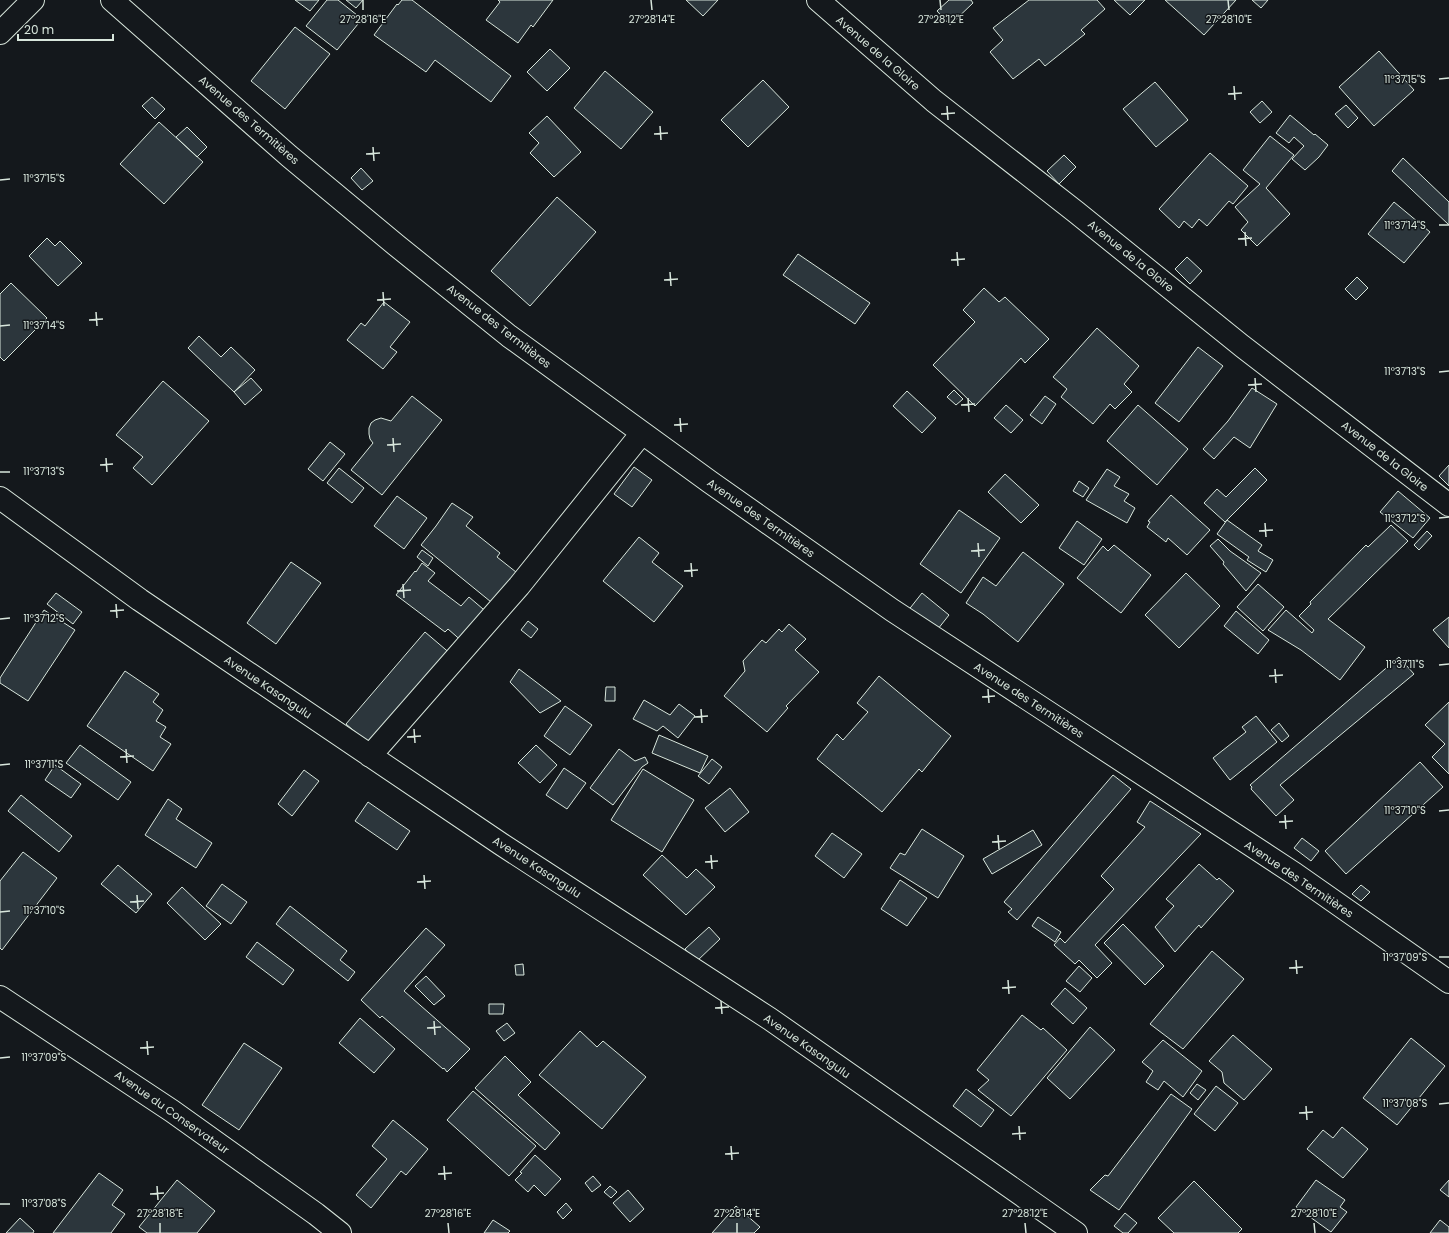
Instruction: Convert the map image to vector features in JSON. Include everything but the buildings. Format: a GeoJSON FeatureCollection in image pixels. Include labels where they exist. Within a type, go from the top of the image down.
{"type":"FeatureCollection","features":[{"type":"Feature","properties":{"kind":"street"},"geometry":{"type":"LineString","coordinates":[[0,33],[32,0]]}},
{"type":"Feature","properties":{"kind":"street","name":"Avenue des Termitières"},"geometry":{"type":"LineString","coordinates":[[112,0],[289,156],[509,336],[710,482],[892,610],[1294,874],[1449,982]]}},
{"type":"Feature","properties":{"kind":"street","name":"Avenue de la Gloire"},"geometry":{"type":"LineString","coordinates":[[818,0],[934,101],[1082,217],[1242,346],[1449,505]]}},
{"type":"Feature","properties":{"kind":"street"},"geometry":{"type":"LineString","coordinates":[[370,756],[519,586],[642,433]]}},
{"type":"Feature","properties":{"kind":"street","name":"Avenue Kasangulu"},"geometry":{"type":"LineString","coordinates":[[0,498],[140,600],[508,848],[770,1019],[1076,1233]]}},
{"type":"Feature","properties":{"kind":"street","name":"Avenue du Conservateur"},"geometry":{"type":"LineString","coordinates":[[0,997],[172,1111],[316,1214],[340,1233]]}}]}
